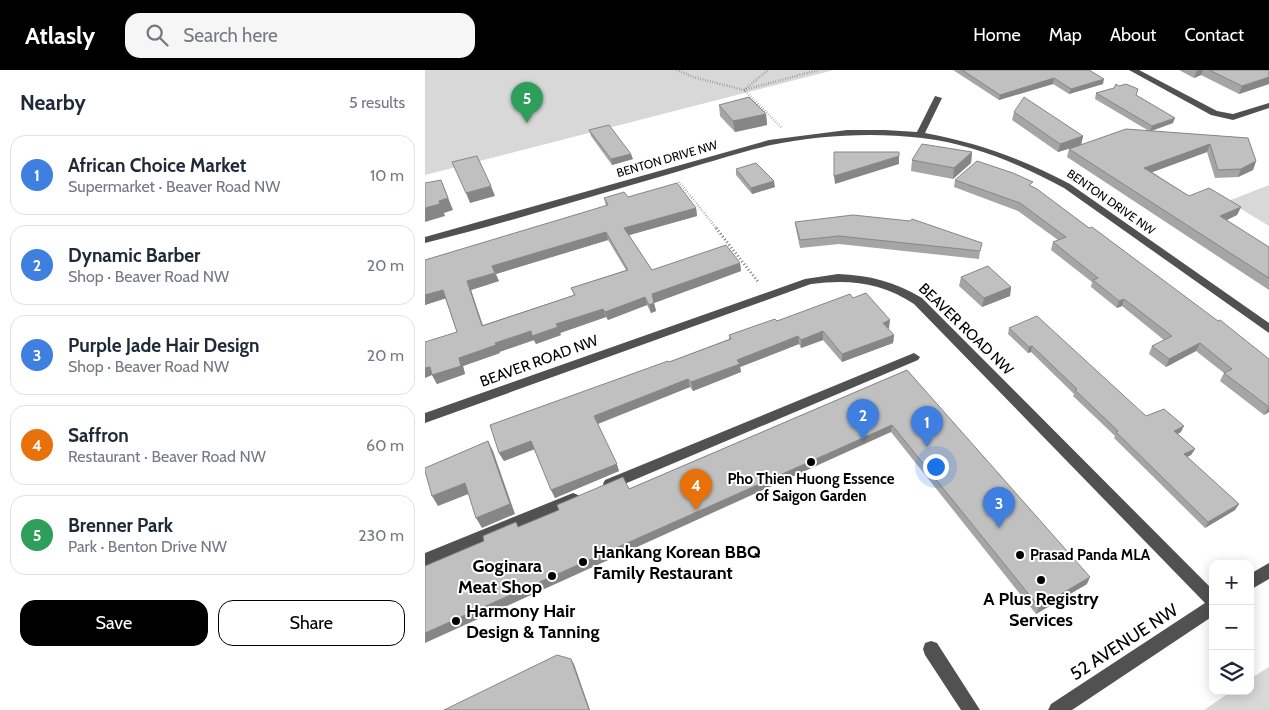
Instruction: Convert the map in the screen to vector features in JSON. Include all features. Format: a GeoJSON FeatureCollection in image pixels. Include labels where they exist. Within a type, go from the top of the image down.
{"type":"FeatureCollection","features":[{"type":"Feature","properties":{"kind":"street"},"geometry":{"type":"LineString","coordinates":[[1133,70],[1219,114],[1233,116],[1269,105]]}},
{"type":"Feature","properties":{"kind":"street"},"geometry":{"type":"LineString","coordinates":[[921,134],[938,98]]}},
{"type":"Feature","properties":{"kind":"street","name":"BENTON DRIVE NW"},"geometry":{"type":"LineString","coordinates":[[425,240],[791,139],[851,132],[921,134],[1002,154],[1037,168],[1067,186],[1269,329]]}},
{"type":"Feature","properties":{"kind":"street","name":"BEAVER ROAD NW"},"geometry":{"type":"LineString","coordinates":[[425,418],[809,281],[842,277],[877,281],[906,292],[925,307],[1209,597]]}},
{"type":"Feature","properties":{"kind":"street"},"geometry":{"type":"LineString","coordinates":[[600,487],[914,357]]}},
{"type":"Feature","properties":{"kind":"street"},"geometry":{"type":"LineString","coordinates":[[425,560],[582,495]]}},
{"type":"Feature","properties":{"kind":"street"},"geometry":{"type":"LineString","coordinates":[[1254,580],[1269,570]]}},
{"type":"Feature","properties":{"kind":"street","name":"52 AVENUE NW"},"geometry":{"type":"LineString","coordinates":[[1057,710],[1209,610]]}},
{"type":"Feature","properties":{"kind":"street"},"geometry":{"type":"LineString","coordinates":[[931,649],[971,710]]}},
{"type":"Feature","properties":{"kind":"path"},"geometry":{"type":"LineString","coordinates":[[677,70],[685,76],[744,90],[791,139]]}},
{"type":"Feature","properties":{"kind":"path"},"geometry":{"type":"LineString","coordinates":[[744,90],[768,70]]}},
{"type":"Feature","properties":{"kind":"path"},"geometry":{"type":"LineString","coordinates":[[744,90],[819,70]]}},
{"type":"Feature","properties":{"kind":"path"},"geometry":{"type":"LineString","coordinates":[[670,171],[768,296]]}},
{"type":"Feature","properties":{"kind":"shaded area"},"geometry":{"type":"Polygon","coordinates":[[[425,70],[834,70],[425,175],[425,70]]]}},
{"type":"Feature","properties":{"kind":"shaded area"},"geometry":{"type":"Polygon","coordinates":[[[1269,185],[1269,226],[1228,201],[1269,185]]]}},
{"type":"Feature","properties":{"kind":"shaded area"},"geometry":{"type":"Polygon","coordinates":[[[1269,667],[1269,710],[1204,710],[1226,695],[1254,695],[1254,676],[1269,667]]]}},
{"type":"Feature","properties":{"kind":"building"},"geometry":{"type":"Polygon","coordinates":[[[962,70],[1089,70],[1104,79],[1071,89],[1054,78],[1000,95],[962,70]]]}},
{"type":"Feature","properties":{"kind":"building"},"geometry":{"type":"Polygon","coordinates":[[[1209,70],[1269,70],[1269,77],[1242,86],[1209,70]]]}},
{"type":"Feature","properties":{"kind":"building"},"geometry":{"type":"Polygon","coordinates":[[[1116,84],[1119,86],[1126,84],[1138,89],[1136,95],[1175,118],[1152,126],[1096,93],[1114,88],[1116,84]]]}},
{"type":"Feature","properties":{"kind":"building"},"geometry":{"type":"Polygon","coordinates":[[[749,97],[766,114],[733,121],[719,105],[749,97]]]}},
{"type":"Feature","properties":{"kind":"building"},"geometry":{"type":"Polygon","coordinates":[[[1024,97],[1083,136],[1060,144],[1014,112],[1024,97]]]}},
{"type":"Feature","properties":{"kind":"building"},"geometry":{"type":"Polygon","coordinates":[[[609,125],[631,154],[611,159],[589,130],[609,125]]]}},
{"type":"Feature","properties":{"kind":"building"},"geometry":{"type":"Polygon","coordinates":[[[1126,129],[1248,138],[1256,161],[1241,169],[1218,170],[1210,144],[1144,168],[1189,196],[1209,188],[1241,207],[1220,216],[1269,247],[1269,278],[1069,149],[1126,129]]]}},
{"type":"Feature","properties":{"kind":"building"},"geometry":{"type":"Polygon","coordinates":[[[922,144],[972,152],[954,168],[912,160],[922,144]]]}},
{"type":"Feature","properties":{"kind":"building"},"geometry":{"type":"Polygon","coordinates":[[[834,152],[899,152],[899,156],[834,176],[834,152]]]}},
{"type":"Feature","properties":{"kind":"building"},"geometry":{"type":"Polygon","coordinates":[[[477,156],[491,186],[466,193],[452,162],[477,156]]]}},
{"type":"Feature","properties":{"kind":"building"},"geometry":{"type":"Polygon","coordinates":[[[977,161],[1033,182],[1029,185],[1089,228],[1092,227],[1218,321],[1220,320],[1269,359],[1269,407],[1224,373],[1232,369],[1200,343],[1169,359],[1152,346],[1172,336],[1124,299],[1119,301],[1093,280],[1098,278],[1053,242],[1066,237],[1020,203],[955,180],[977,161]]]}},
{"type":"Feature","properties":{"kind":"building"},"geometry":{"type":"Polygon","coordinates":[[[756,163],[774,181],[751,188],[736,169],[756,163]]]}},
{"type":"Feature","properties":{"kind":"building"},"geometry":{"type":"Polygon","coordinates":[[[441,180],[448,198],[439,201],[440,204],[425,208],[425,183],[441,180]]]}},
{"type":"Feature","properties":{"kind":"building"},"geometry":{"type":"Polygon","coordinates":[[[677,183],[696,208],[624,228],[652,270],[726,245],[740,263],[652,294],[654,303],[649,305],[645,297],[605,312],[603,309],[556,324],[558,327],[532,336],[531,331],[495,343],[496,345],[459,358],[461,366],[432,375],[430,367],[425,368],[425,342],[457,332],[443,290],[425,295],[425,260],[608,205],[604,198],[624,192],[628,197],[677,183]],[[606,232],[492,266],[495,273],[467,281],[482,326],[575,295],[571,288],[628,270],[606,232]]]}},
{"type":"Feature","properties":{"kind":"building"},"geometry":{"type":"Polygon","coordinates":[[[853,215],[910,221],[912,219],[982,243],[980,251],[839,236],[800,240],[795,222],[853,215]]]}},
{"type":"Feature","properties":{"kind":"building"},"geometry":{"type":"Polygon","coordinates":[[[988,266],[1011,287],[984,298],[961,277],[988,266]]]}},
{"type":"Feature","properties":{"kind":"building"},"geometry":{"type":"Polygon","coordinates":[[[866,293],[890,320],[883,323],[894,335],[842,354],[823,331],[801,340],[798,336],[737,360],[740,364],[691,382],[688,379],[594,416],[617,464],[551,490],[531,441],[499,453],[490,425],[731,339],[729,335],[775,319],[777,321],[850,294],[853,298],[866,293]]]}},
{"type":"Feature","properties":{"kind":"building"},"geometry":{"type":"Polygon","coordinates":[[[1037,316],[1146,416],[1164,409],[1184,426],[1174,431],[1195,449],[1184,454],[1239,504],[1208,522],[1116,432],[1118,431],[1075,390],[1077,389],[1032,346],[1029,347],[1009,328],[1037,316]]]}},
{"type":"Feature","properties":{"kind":"building"},"geometry":{"type":"Polygon","coordinates":[[[907,370],[1090,577],[1039,607],[892,425],[425,633],[425,566],[484,541],[483,536],[516,522],[518,527],[559,510],[557,505],[623,477],[629,489],[907,370]]]}},
{"type":"Feature","properties":{"kind":"building"},"geometry":{"type":"Polygon","coordinates":[[[488,441],[510,504],[476,518],[465,483],[432,496],[425,468],[488,441]]]}},
{"type":"Feature","properties":{"kind":"building"},"geometry":{"type":"Polygon","coordinates":[[[557,655],[571,659],[589,710],[444,710],[557,655]]]}},
{"type":"Feature","properties":{"kind":"place","name":"Brenner Park"},"geometry":{"type":"Point","coordinates":[527,123]}},
{"type":"Feature","properties":{"kind":"place","name":"Dynamic Barber"},"geometry":{"type":"Point","coordinates":[863,440]}},
{"type":"Feature","properties":{"kind":"place","name":"African Choice Market"},"geometry":{"type":"Point","coordinates":[927,447]}},
{"type":"Feature","properties":{"kind":"place","name":"Pho Thien Huong Essence of Saigon Garden"},"geometry":{"type":"Point","coordinates":[811,462]}},
{"type":"Feature","properties":{"kind":"place","name":"Saffron"},"geometry":{"type":"Point","coordinates":[696,510]}},
{"type":"Feature","properties":{"kind":"place","name":"Purple Jade Hair Design"},"geometry":{"type":"Point","coordinates":[999,528]}},
{"type":"Feature","properties":{"kind":"place","name":"Prasad Panda MLA"},"geometry":{"type":"Point","coordinates":[1020,555]}},
{"type":"Feature","properties":{"kind":"place","name":"Hankang Korean BBQ Family Restaurant"},"geometry":{"type":"Point","coordinates":[583,562]}},
{"type":"Feature","properties":{"kind":"place","name":"Goginara Meat Shop"},"geometry":{"type":"Point","coordinates":[552,576]}},
{"type":"Feature","properties":{"kind":"place","name":"A Plus Registry Services"},"geometry":{"type":"Point","coordinates":[1041,580]}},
{"type":"Feature","properties":{"kind":"place","name":"Harmony Hair Design & Tanning"},"geometry":{"type":"Point","coordinates":[456,621]}}]}
